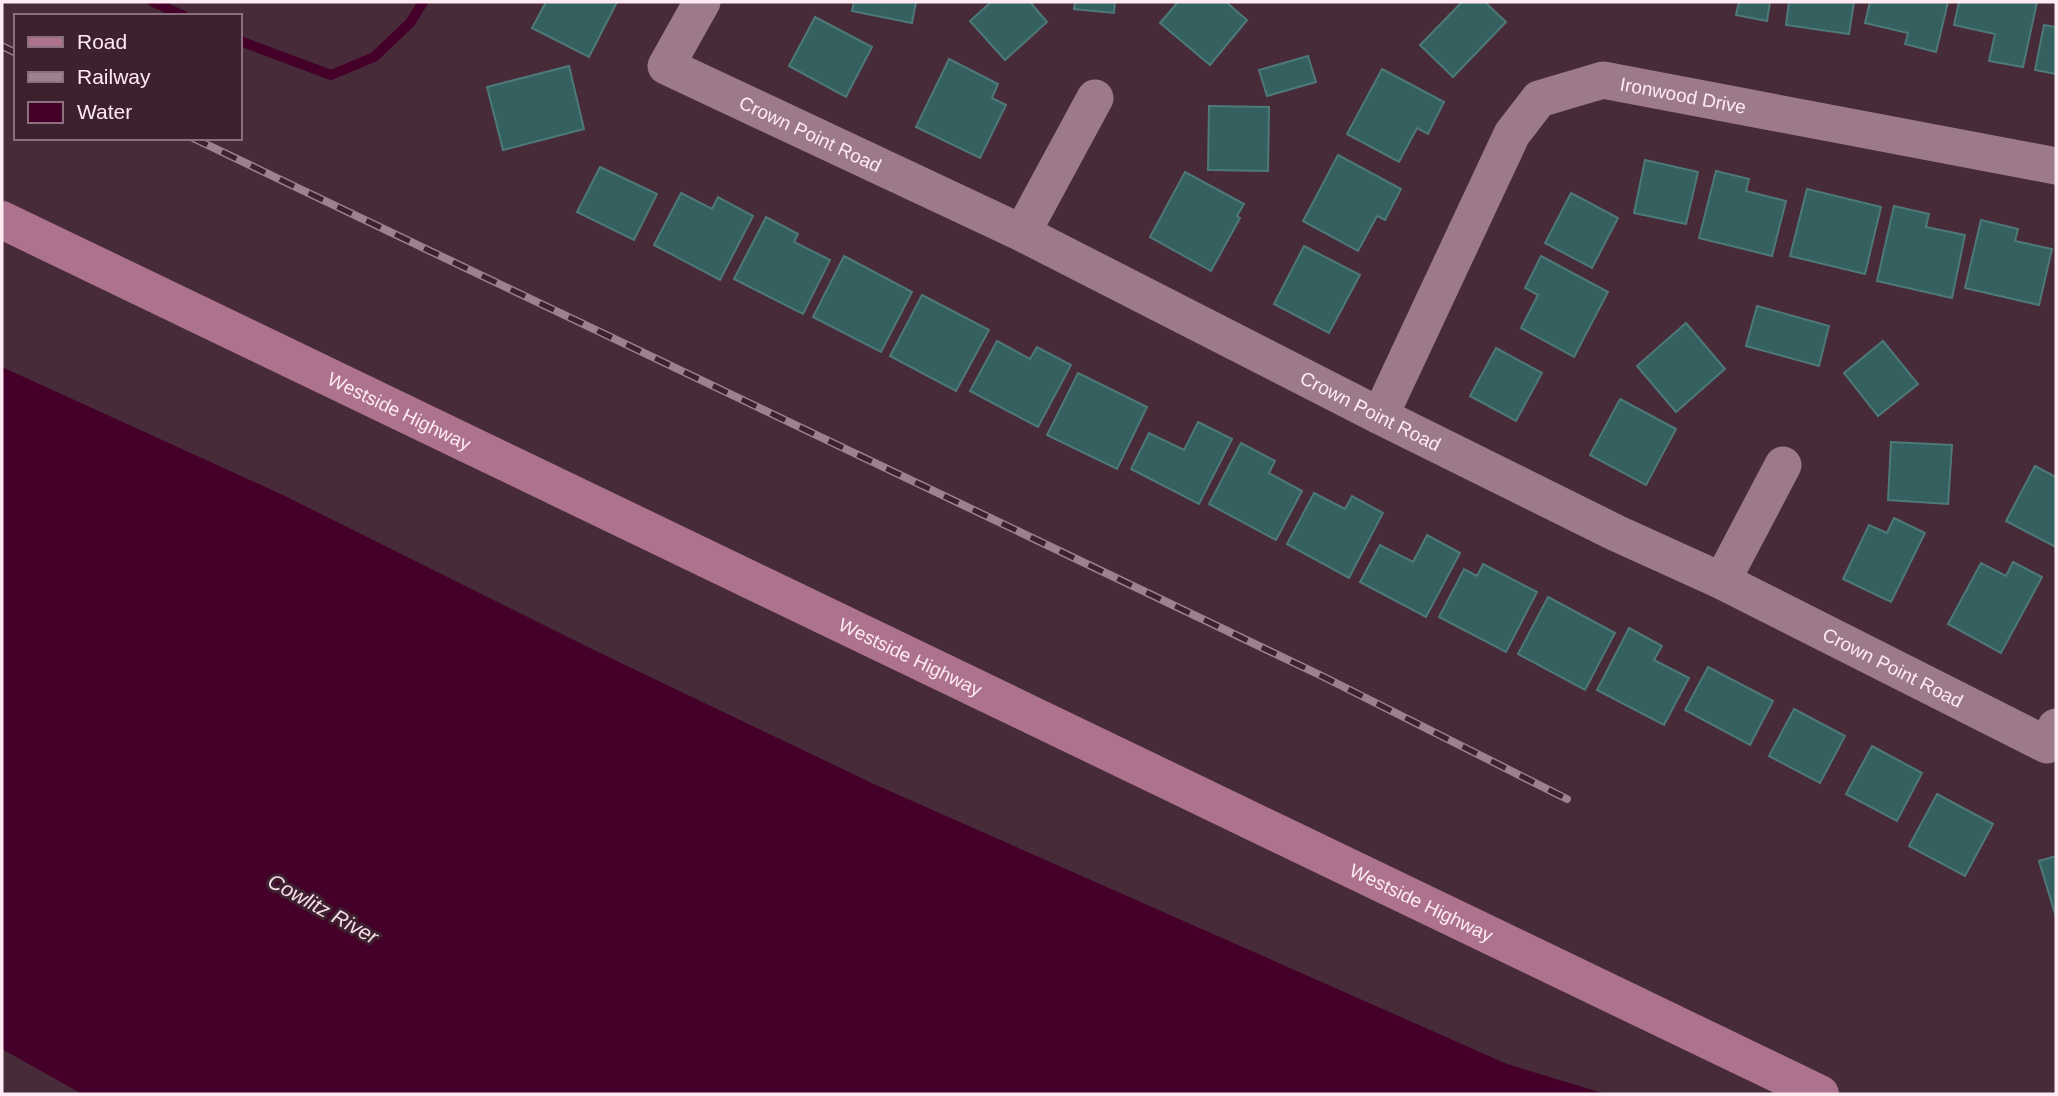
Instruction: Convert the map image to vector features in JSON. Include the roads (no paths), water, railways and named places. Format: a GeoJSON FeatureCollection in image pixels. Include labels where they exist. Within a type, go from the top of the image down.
{"type":"FeatureCollection","features":[{"type":"Feature","properties":{"kind":"main road","name":"Westside Highway"},"geometry":{"type":"LineString","coordinates":[[2,220],[1820,1094]]}},
{"type":"Feature","properties":{"kind":"street","name":"Crown Point Road"},"geometry":{"type":"LineString","coordinates":[[702,2],[666,66],[1022,233],[1380,416],[1616,533],[1721,581],[2047,745],[2056,727]]}},
{"type":"Feature","properties":{"kind":"street","name":"Ironwood Drive"},"geometry":{"type":"LineString","coordinates":[[1380,416],[1512,134],[1539,99],[1603,80],[2056,166]]}},
{"type":"Feature","properties":{"kind":"street"},"geometry":{"type":"LineString","coordinates":[[1022,233],[1095,98]]}},
{"type":"Feature","properties":{"kind":"street"},"geometry":{"type":"LineString","coordinates":[[1721,581],[1783,465]]}},
{"type":"Feature","properties":{"kind":"water","name":"Cowlitz River"},"geometry":{"type":"Polygon","coordinates":[[[2,367],[283,495],[598,652],[876,785],[1507,1064],[1606,1094],[82,1094],[2,1049],[2,367]]]}},
{"type":"Feature","properties":{"kind":"waterway"},"geometry":{"type":"LineString","coordinates":[[153,2],[180,14]]}},
{"type":"Feature","properties":{"kind":"waterway"},"geometry":{"type":"LineString","coordinates":[[242,42],[331,75],[374,57],[410,23],[423,2]]}},
{"type":"Feature","properties":{"kind":"railway"},"geometry":{"type":"LineString","coordinates":[[2,46],[14,52]]}},
{"type":"Feature","properties":{"kind":"railway"},"geometry":{"type":"LineString","coordinates":[[197,140],[1324,677],[1567,799]]}}]}
